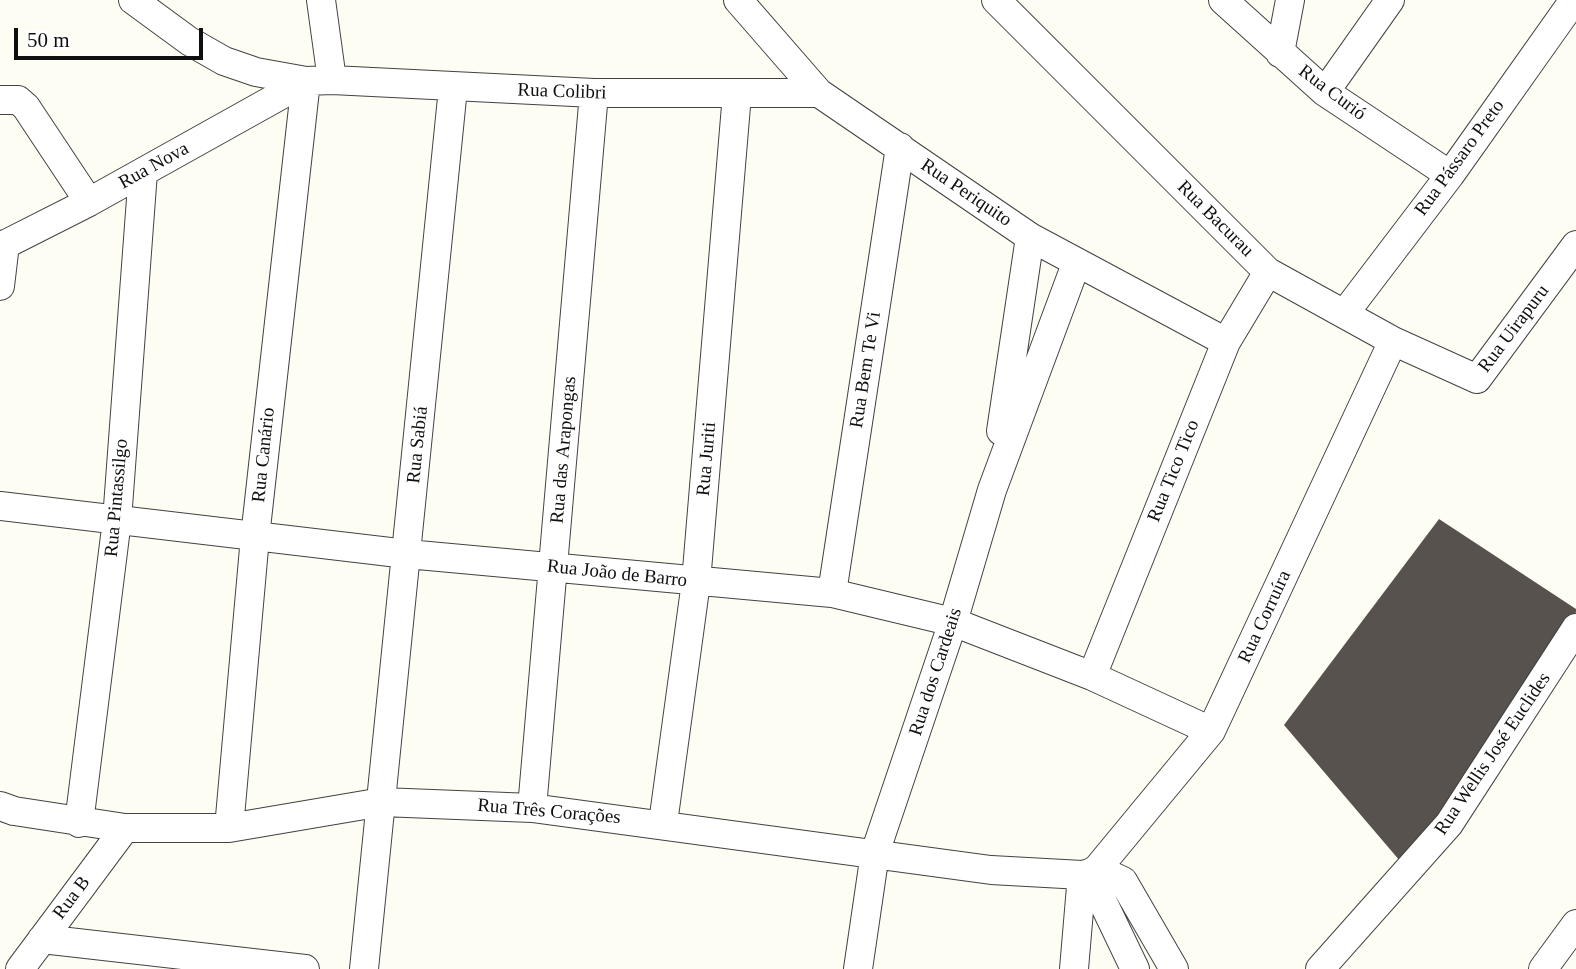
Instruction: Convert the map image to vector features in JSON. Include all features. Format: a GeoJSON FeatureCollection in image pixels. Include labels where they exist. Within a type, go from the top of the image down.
{"type":"FeatureCollection","features":[{"type":"Feature","properties":{"kind":"street","name":"Rua Colibri"},"geometry":{"type":"LineString","coordinates":[[132,0],[189,41],[224,61],[256,72],[319,80],[453,88],[594,93],[819,93]]}},
{"type":"Feature","properties":{"kind":"street","name":"Rua Canário"},"geometry":{"type":"LineString","coordinates":[[229,828],[255,537],[319,80],[321,0]]}},
{"type":"Feature","properties":{"kind":"street","name":"Rua Periquito"},"geometry":{"type":"LineString","coordinates":[[738,0],[819,93],[1030,237],[1226,342]]}},
{"type":"Feature","properties":{"kind":"street","name":"Rua Bacurau"},"geometry":{"type":"LineString","coordinates":[[996,0],[1268,272],[1393,341],[1476,379]]}},
{"type":"Feature","properties":{"kind":"street","name":"Rua Curió"},"geometry":{"type":"LineString","coordinates":[[1223,0],[1325,92],[1450,175]]}},
{"type":"Feature","properties":{"kind":"street"},"geometry":{"type":"LineString","coordinates":[[1280,53],[1290,0]]}},
{"type":"Feature","properties":{"kind":"street"},"geometry":{"type":"LineString","coordinates":[[1325,92],[1390,0]]}},
{"type":"Feature","properties":{"kind":"street","name":"Rua Pássaro Preto"},"geometry":{"type":"LineString","coordinates":[[1345,313],[1450,175],[1574,0]]}},
{"type":"Feature","properties":{"kind":"street","name":"Rua Nova"},"geometry":{"type":"LineString","coordinates":[[3,246],[319,80]]}},
{"type":"Feature","properties":{"kind":"street","name":"Rua Sabiá"},"geometry":{"type":"LineString","coordinates":[[364,969],[453,88]]}},
{"type":"Feature","properties":{"kind":"street","name":"Rua das Arapongas"},"geometry":{"type":"LineString","coordinates":[[532,808],[594,93]]}},
{"type":"Feature","properties":{"kind":"street","name":"Rua Juriti"},"geometry":{"type":"LineString","coordinates":[[663,823],[696,582],[737,94]]}},
{"type":"Feature","properties":{"kind":"street"},"geometry":{"type":"LineString","coordinates":[[0,100],[18,100],[26,107],[89,202]]}},
{"type":"Feature","properties":{"kind":"street","name":"Rua Bem Te Vi"},"geometry":{"type":"LineString","coordinates":[[832,593],[900,148]]}},
{"type":"Feature","properties":{"kind":"street","name":"Rua Pintassilgo"},"geometry":{"type":"LineString","coordinates":[[79,823],[117,520],[143,172]]}},
{"type":"Feature","properties":{"kind":"street","name":"Rua dos Cardeais"},"geometry":{"type":"LineString","coordinates":[[992,489],[1030,237]]}},
{"type":"Feature","properties":{"kind":"street","name":"Rua Uirapuru"},"geometry":{"type":"LineString","coordinates":[[1476,379],[1576,245]]}},
{"type":"Feature","properties":{"kind":"street"},"geometry":{"type":"LineString","coordinates":[[0,286],[3,246]]}},
{"type":"Feature","properties":{"kind":"street","name":"Rua dos Cardeais"},"geometry":{"type":"LineString","coordinates":[[858,969],[875,853],[953,622],[992,489],[1076,264]]}},
{"type":"Feature","properties":{"kind":"street","name":"Rua Tico Tico"},"geometry":{"type":"LineString","coordinates":[[1092,676],[1226,342],[1268,272]]}},
{"type":"Feature","properties":{"kind":"street","name":"Rua Corruíra"},"geometry":{"type":"LineString","coordinates":[[1090,872],[1211,731],[1393,341]]}},
{"type":"Feature","properties":{"kind":"street","name":"Rua João de Barro"},"geometry":{"type":"LineString","coordinates":[[0,506],[407,554],[832,593],[953,622],[1092,676],[1211,731]]}},
{"type":"Feature","properties":{"kind":"street","name":"Rua Wellis José Euclides"},"geometry":{"type":"LineString","coordinates":[[1320,969],[1449,824],[1576,628]]}},
{"type":"Feature","properties":{"kind":"street","name":"Rua Três Corações"},"geometry":{"type":"LineString","coordinates":[[0,806],[79,823],[125,828],[229,828],[382,802],[532,808],[663,823],[991,870],[1090,872],[1123,881],[1174,969]]}},
{"type":"Feature","properties":{"kind":"street","name":"Rua B"},"geometry":{"type":"LineString","coordinates":[[20,969],[125,828]]}},
{"type":"Feature","properties":{"kind":"street"},"geometry":{"type":"LineString","coordinates":[[1074,969],[1090,872]]}},
{"type":"Feature","properties":{"kind":"street"},"geometry":{"type":"LineString","coordinates":[[1090,872],[1135,969]]}},
{"type":"Feature","properties":{"kind":"street"},"geometry":{"type":"LineString","coordinates":[[1543,969],[1576,924]]}},
{"type":"Feature","properties":{"kind":"street"},"geometry":{"type":"LineString","coordinates":[[42,939],[304,969]]}},
{"type":"Feature","properties":{"kind":"building"},"geometry":{"type":"Polygon","coordinates":[[[1439,519],[1576,609],[1576,612],[1475,771],[1400,861],[1284,725],[1439,519]]]}}]}
